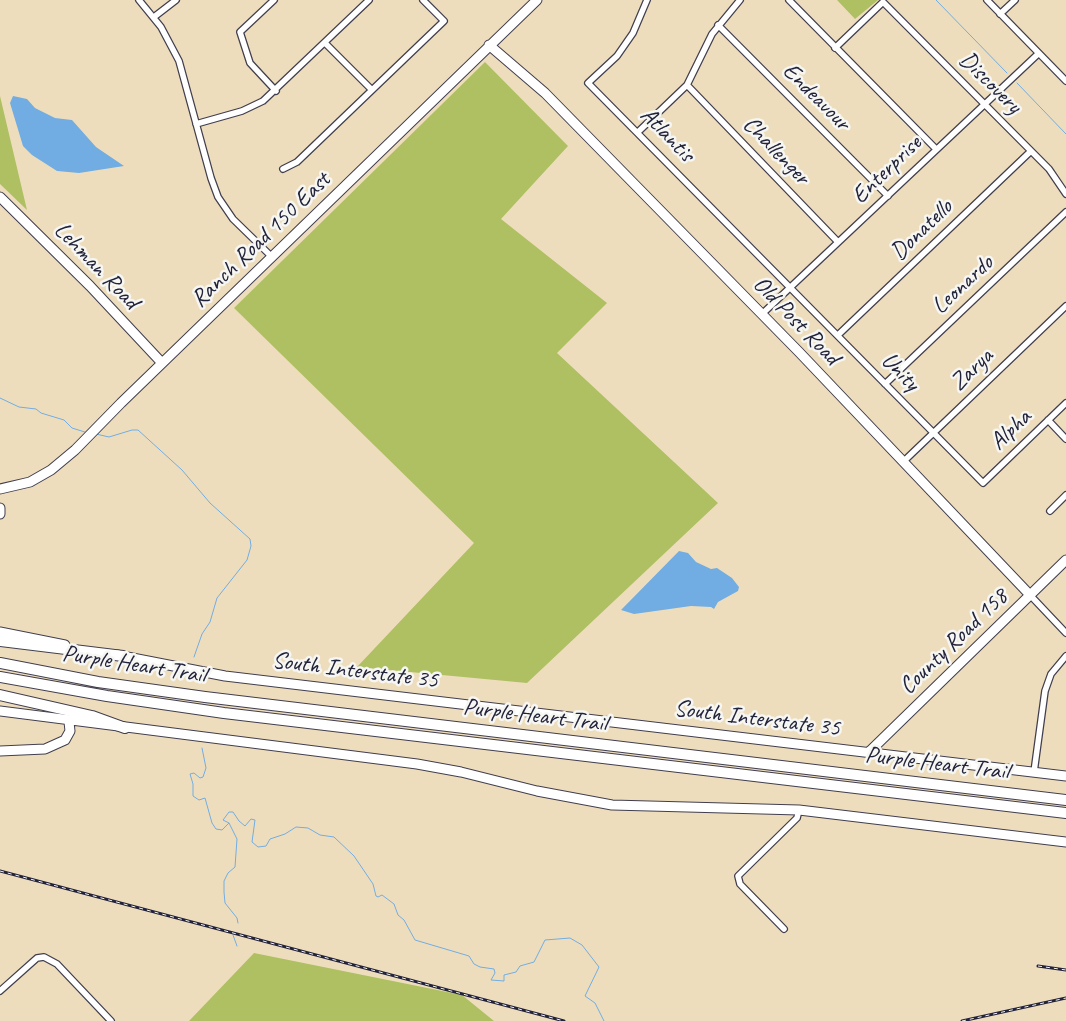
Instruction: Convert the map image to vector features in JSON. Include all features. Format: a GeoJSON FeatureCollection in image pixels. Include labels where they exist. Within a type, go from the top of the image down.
{"type":"FeatureCollection","features":[{"type":"Feature","properties":{"kind":"highway"},"geometry":{"type":"LineString","coordinates":[[0,641],[123,656]]}},
{"type":"Feature","properties":{"kind":"highway","name":"Purple Heart Trail"},"geometry":{"type":"LineString","coordinates":[[0,663],[98,682],[205,697],[1066,800]]}},
{"type":"Feature","properties":{"kind":"highway","name":"Purple Heart Trail"},"geometry":{"type":"LineString","coordinates":[[0,677],[76,691],[189,708],[1066,813]]}},
{"type":"Feature","properties":{"kind":"highway"},"geometry":{"type":"LineString","coordinates":[[0,695],[92,716],[125,728]]}},
{"type":"Feature","properties":{"kind":"main road","name":"Ranch Road 150 East"},"geometry":{"type":"LineString","coordinates":[[0,489],[30,482],[51,470],[88,437],[537,0]]}},
{"type":"Feature","properties":{"kind":"main road","name":"Old Post Road"},"geometry":{"type":"LineString","coordinates":[[489,45],[545,93],[762,314],[1030,595]]}},
{"type":"Feature","properties":{"kind":"main road","name":"Lehman Road"},"geometry":{"type":"LineString","coordinates":[[0,198],[90,286],[162,363]]}},
{"type":"Feature","properties":{"kind":"main road"},"geometry":{"type":"LineString","coordinates":[[0,508],[0,514]]}},
{"type":"Feature","properties":{"kind":"main road","name":"County Road 158"},"geometry":{"type":"LineString","coordinates":[[869,752],[1066,560]]}},
{"type":"Feature","properties":{"kind":"main road","name":"South Interstate 35"},"geometry":{"type":"LineString","coordinates":[[0,632],[225,676],[1066,776]]}},
{"type":"Feature","properties":{"kind":"main road"},"geometry":{"type":"LineString","coordinates":[[0,712],[417,764],[461,772],[537,791],[612,805],[799,810],[1066,842]]}},
{"type":"Feature","properties":{"kind":"main road"},"geometry":{"type":"LineString","coordinates":[[0,751],[52,746],[65,740],[70,731],[70,722]]}},
{"type":"Feature","properties":{"kind":"street"},"geometry":{"type":"LineString","coordinates":[[139,0],[154,17],[179,60],[211,178],[223,206],[233,219],[272,257]]}},
{"type":"Feature","properties":{"kind":"street"},"geometry":{"type":"LineString","coordinates":[[154,17],[176,0]]}},
{"type":"Feature","properties":{"kind":"street"},"geometry":{"type":"LineString","coordinates":[[274,0],[240,32],[250,63],[276,91]]}},
{"type":"Feature","properties":{"kind":"street"},"geometry":{"type":"LineString","coordinates":[[196,124],[250,108],[276,91],[370,0]]}},
{"type":"Feature","properties":{"kind":"street"},"geometry":{"type":"LineString","coordinates":[[283,169],[297,162],[444,21],[423,0]]}},
{"type":"Feature","properties":{"kind":"street","name":"Atlantis"},"geometry":{"type":"LineString","coordinates":[[647,0],[633,33],[617,56],[588,83],[790,288]]}},
{"type":"Feature","properties":{"kind":"street"},"geometry":{"type":"LineString","coordinates":[[638,132],[687,85],[707,42],[718,25],[740,0]]}},
{"type":"Feature","properties":{"kind":"street"},"geometry":{"type":"LineString","coordinates":[[788,0],[936,149]]}},
{"type":"Feature","properties":{"kind":"street"},"geometry":{"type":"LineString","coordinates":[[987,0],[1066,81]]}},
{"type":"Feature","properties":{"kind":"street"},"geometry":{"type":"LineString","coordinates":[[1000,14],[1015,0]]}},
{"type":"Feature","properties":{"kind":"street","name":"Discovery"},"geometry":{"type":"LineString","coordinates":[[835,48],[883,2],[1049,169],[1066,194]]}},
{"type":"Feature","properties":{"kind":"street","name":"Endeavour"},"geometry":{"type":"LineString","coordinates":[[718,25],[888,196]]}},
{"type":"Feature","properties":{"kind":"street"},"geometry":{"type":"LineString","coordinates":[[325,43],[372,90]]}},
{"type":"Feature","properties":{"kind":"street","name":"Enterprise"},"geometry":{"type":"LineString","coordinates":[[762,314],[936,149],[985,106],[1038,54]]}},
{"type":"Feature","properties":{"kind":"street","name":"Challenger"},"geometry":{"type":"LineString","coordinates":[[687,85],[838,242]]}},
{"type":"Feature","properties":{"kind":"street","name":"Donatello"},"geometry":{"type":"LineString","coordinates":[[838,335],[1031,151]]}},
{"type":"Feature","properties":{"kind":"street","name":"Leonardo"},"geometry":{"type":"LineString","coordinates":[[885,384],[1066,212]]}},
{"type":"Feature","properties":{"kind":"street","name":"Unity"},"geometry":{"type":"LineString","coordinates":[[790,288],[983,483]]}},
{"type":"Feature","properties":{"kind":"street","name":"Zarya"},"geometry":{"type":"LineString","coordinates":[[904,461],[1066,306]]}},
{"type":"Feature","properties":{"kind":"street","name":"Alpha"},"geometry":{"type":"LineString","coordinates":[[983,483],[1066,403]]}},
{"type":"Feature","properties":{"kind":"street"},"geometry":{"type":"LineString","coordinates":[[1048,420],[1066,439]]}},
{"type":"Feature","properties":{"kind":"street"},"geometry":{"type":"LineString","coordinates":[[1050,511],[1066,495]]}},
{"type":"Feature","properties":{"kind":"street","name":"Old Post Road"},"geometry":{"type":"LineString","coordinates":[[1030,595],[1066,633]]}},
{"type":"Feature","properties":{"kind":"street"},"geometry":{"type":"LineString","coordinates":[[1034,772],[1045,691],[1051,674],[1066,656]]}},
{"type":"Feature","properties":{"kind":"street"},"geometry":{"type":"LineString","coordinates":[[784,929],[740,884],[738,876],[797,818],[799,810]]}},
{"type":"Feature","properties":{"kind":"street"},"geometry":{"type":"LineString","coordinates":[[0,991],[37,958],[44,957],[57,964],[111,1021]]}},
{"type":"Feature","properties":{"kind":"green space"},"geometry":{"type":"Polygon","coordinates":[[[837,0],[878,0],[855,19],[837,0]]]}},
{"type":"Feature","properties":{"kind":"green space"},"geometry":{"type":"Polygon","coordinates":[[[485,62],[568,146],[501,219],[607,303],[557,353],[718,503],[527,683],[357,667],[474,543],[234,308],[485,62]]]}},
{"type":"Feature","properties":{"kind":"green space"},"geometry":{"type":"Polygon","coordinates":[[[0,96],[27,210],[0,184],[0,96]]]}},
{"type":"Feature","properties":{"kind":"green space"},"geometry":{"type":"Polygon","coordinates":[[[254,953],[462,995],[494,1021],[189,1021],[254,953]]]}},
{"type":"Feature","properties":{"kind":"water"},"geometry":{"type":"Polygon","coordinates":[[[13,96],[27,99],[35,108],[55,118],[72,120],[96,147],[124,166],[79,173],[57,171],[32,155],[23,146],[10,103],[13,96]]]}},
{"type":"Feature","properties":{"kind":"water"},"geometry":{"type":"Polygon","coordinates":[[[679,551],[688,553],[696,562],[711,569],[717,568],[732,578],[739,587],[738,591],[718,602],[714,609],[711,607],[691,606],[634,614],[621,610],[679,551]]]}},
{"type":"Feature","properties":{"kind":"waterway"},"geometry":{"type":"LineString","coordinates":[[936,0],[1007,73]]}},
{"type":"Feature","properties":{"kind":"waterway"},"geometry":{"type":"LineString","coordinates":[[1017,83],[1066,134]]}},
{"type":"Feature","properties":{"kind":"waterway"},"geometry":{"type":"LineString","coordinates":[[0,398],[19,407],[36,409],[41,413],[64,420],[72,428],[88,433]]}},
{"type":"Feature","properties":{"kind":"waterway"},"geometry":{"type":"LineString","coordinates":[[96,434],[109,437],[138,430],[182,470],[210,503],[250,539],[251,546],[247,560],[217,598],[210,622],[202,634],[194,657]]}},
{"type":"Feature","properties":{"kind":"waterway"},"geometry":{"type":"LineString","coordinates":[[202,748],[206,768],[203,777],[200,778],[194,773],[190,774],[193,784],[193,796],[199,800],[205,798],[212,823],[216,829],[222,830],[229,823],[237,839],[235,867],[228,873],[224,881],[224,892],[225,903],[237,918],[238,923]]}},
{"type":"Feature","properties":{"kind":"waterway"},"geometry":{"type":"LineString","coordinates":[[229,823],[223,820],[229,812],[233,812],[245,826],[251,819],[255,820],[252,842],[258,847],[266,846],[270,839],[285,834],[296,827],[308,828],[320,835],[334,837],[354,856],[373,884],[376,896],[382,895],[394,904],[398,915],[404,920],[415,940],[469,956],[474,964],[494,969],[495,973],[491,980],[504,981],[504,975],[516,972],[520,966],[534,962],[545,940],[570,938],[582,945],[599,967],[585,996],[595,1003],[604,1021]]}},
{"type":"Feature","properties":{"kind":"waterway"},"geometry":{"type":"LineString","coordinates":[[233,935],[237,946]]}},
{"type":"Feature","properties":{"kind":"railway"},"geometry":{"type":"LineString","coordinates":[[0,871],[564,1021]]}},
{"type":"Feature","properties":{"kind":"railway"},"geometry":{"type":"LineString","coordinates":[[1038,966],[1066,970]]}},
{"type":"Feature","properties":{"kind":"railway"},"geometry":{"type":"LineString","coordinates":[[962,1021],[1066,998]]}}]}
